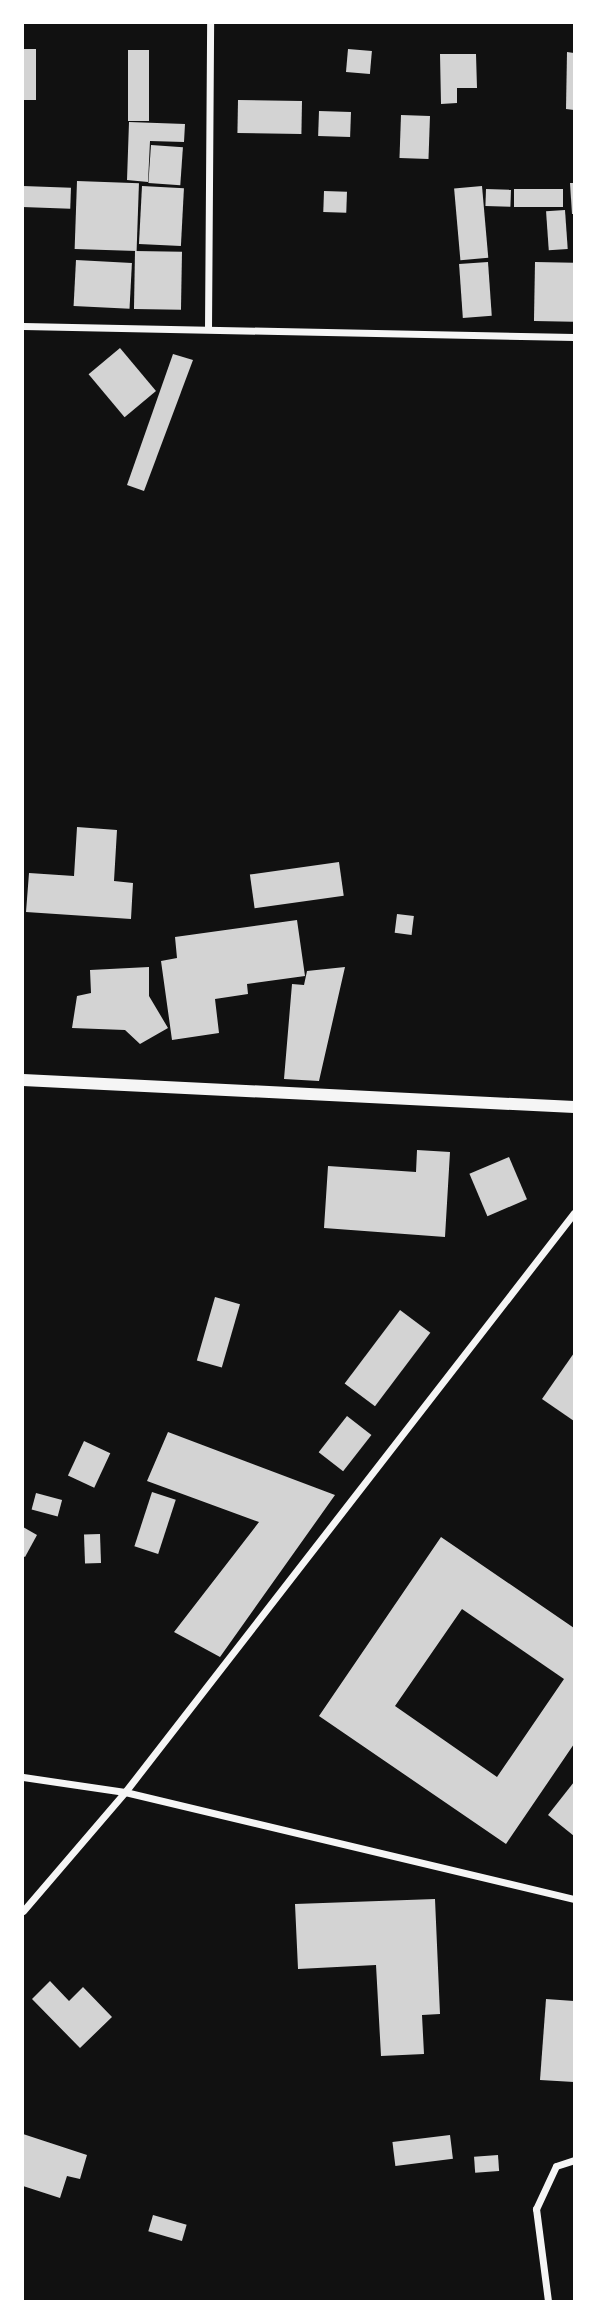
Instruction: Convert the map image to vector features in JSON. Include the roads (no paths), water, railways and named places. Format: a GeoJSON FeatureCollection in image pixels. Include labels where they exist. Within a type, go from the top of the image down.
{"type":"FeatureCollection","features":[{"type":"Feature","properties":{"kind":"street"},"geometry":{"type":"LineString","coordinates":[[208,329],[210,23]]}},
{"type":"Feature","properties":{"kind":"street"},"geometry":{"type":"LineString","coordinates":[[23,326],[574,337]]}},
{"type":"Feature","properties":{"kind":"street"},"geometry":{"type":"LineString","coordinates":[[23,1080],[574,1107]]}},
{"type":"Feature","properties":{"kind":"street"},"geometry":{"type":"LineString","coordinates":[[23,1910],[125,1792],[574,1213]]}},
{"type":"Feature","properties":{"kind":"street"},"geometry":{"type":"LineString","coordinates":[[23,1777],[125,1792],[574,1899]]}},
{"type":"Feature","properties":{"kind":"street"},"geometry":{"type":"LineString","coordinates":[[548,2301],[536,2209],[556,2166],[574,2160]]}}]}
